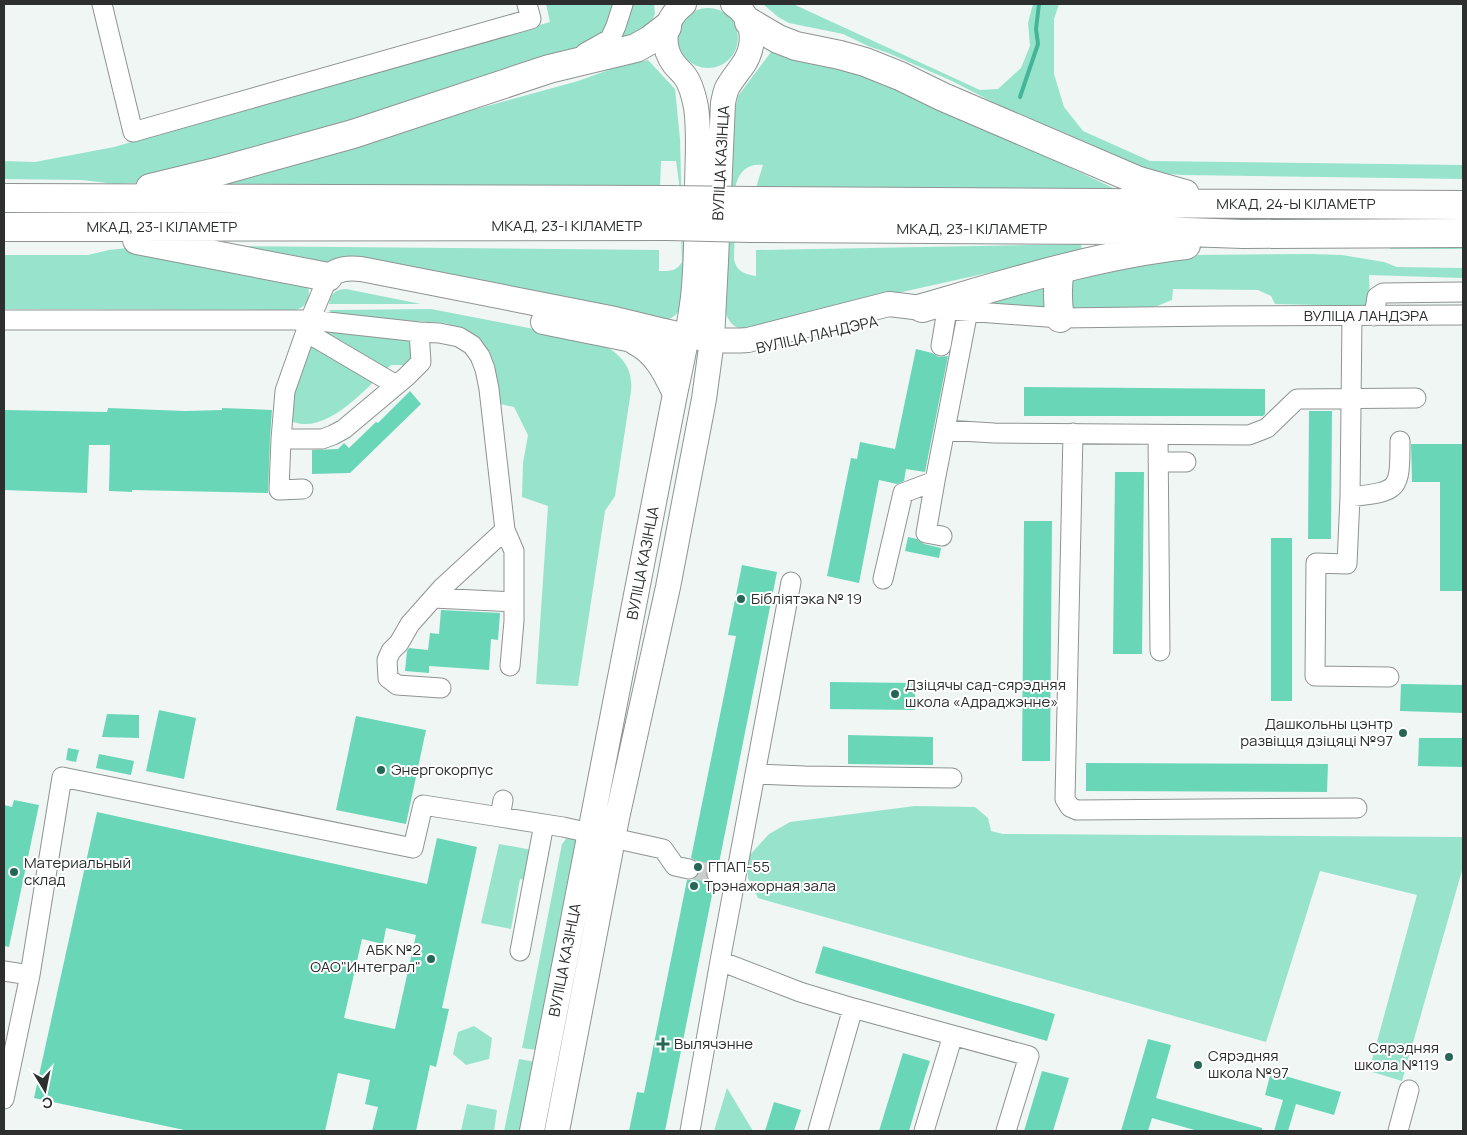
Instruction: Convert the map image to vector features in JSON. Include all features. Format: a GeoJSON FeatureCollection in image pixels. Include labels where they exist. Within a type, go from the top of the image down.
{"type":"FeatureCollection","features":[{"type":"Feature","properties":{"kind":"highway"},"geometry":{"type":"LineString","coordinates":[[741,13],[778,39],[796,46],[865,62],[1139,181],[1195,197],[1243,204]]}},
{"type":"Feature","properties":{"kind":"highway"},"geometry":{"type":"LineString","coordinates":[[87,199],[148,189],[220,171],[353,134],[549,69],[636,48],[650,40],[667,17]]}},
{"type":"Feature","properties":{"kind":"highway","name":"МКАД, 23-І КІЛАМЕТР"},"geometry":{"type":"LineString","coordinates":[[4,198],[668,213],[750,228],[1129,217]]}},
{"type":"Feature","properties":{"kind":"highway","name":"МКАД, 23-І КІЛАМЕТР"},"geometry":{"type":"LineString","coordinates":[[4,227],[57,228],[668,213],[751,201],[1129,217]]}},
{"type":"Feature","properties":{"kind":"highway","name":"МКАД, 24-Ы КІЛАМЕТР"},"geometry":{"type":"LineString","coordinates":[[1129,217],[1243,204],[1463,205]]}},
{"type":"Feature","properties":{"kind":"highway","name":"МКАД, 24-Ы КІЛАМЕТР"},"geometry":{"type":"LineString","coordinates":[[1129,217],[1243,234],[1463,232]]}},
{"type":"Feature","properties":{"kind":"highway"},"geometry":{"type":"LineString","coordinates":[[57,228],[147,242],[328,277]]}},
{"type":"Feature","properties":{"kind":"highway"},"geometry":{"type":"LineString","coordinates":[[935,309],[1060,269],[1152,249],[1192,244],[1243,234]]}},
{"type":"Feature","properties":{"kind":"highway"},"geometry":{"type":"LineString","coordinates":[[1060,269],[1057,287],[1060,318]]}},
{"type":"Feature","properties":{"kind":"main road"},"geometry":{"type":"LineString","coordinates":[[667,17],[684,4]]}},
{"type":"Feature","properties":{"kind":"main road","name":"ВУЛІЦА КАЗІНЦА"},"geometry":{"type":"LineString","coordinates":[[532,1131],[547,1057],[681,525],[704,399],[711,347],[723,103],[727,89],[750,50],[752,38],[741,13]]}},
{"type":"Feature","properties":{"kind":"main road","name":"ВУЛІЦА КАЗІНЦА"},"geometry":{"type":"LineString","coordinates":[[557,1131],[571,1062],[602,836],[675,394],[686,343],[695,271],[698,136],[696,105],[684,75],[669,56],[666,45],[667,17]]}},
{"type":"Feature","properties":{"kind":"main road"},"geometry":{"type":"LineString","coordinates":[[684,75],[695,80],[707,82],[734,76]]}},
{"type":"Feature","properties":{"kind":"main road"},"geometry":{"type":"LineString","coordinates":[[328,277],[341,269],[360,269],[612,319],[686,343]]}},
{"type":"Feature","properties":{"kind":"main road"},"geometry":{"type":"LineString","coordinates":[[328,277],[629,340],[686,343]]}},
{"type":"Feature","properties":{"kind":"main road","name":"ВУЛІЦА ЛАНДЭРА"},"geometry":{"type":"LineString","coordinates":[[686,343],[711,347],[730,355],[883,319],[935,309]]}},
{"type":"Feature","properties":{"kind":"main road"},"geometry":{"type":"LineString","coordinates":[[629,340],[641,346],[661,365],[675,394]]}},
{"type":"Feature","properties":{"kind":"street"},"geometry":{"type":"LineString","coordinates":[[102,4],[133,132],[531,19],[527,4]]}},
{"type":"Feature","properties":{"kind":"street"},"geometry":{"type":"LineString","coordinates":[[549,69],[592,50],[610,38],[623,4]]}},
{"type":"Feature","properties":{"kind":"street"},"geometry":{"type":"LineString","coordinates":[[303,489],[279,490],[285,391],[328,277]]}},
{"type":"Feature","properties":{"kind":"street"},"geometry":{"type":"LineString","coordinates":[[1376,306],[1383,293],[1463,292]]}},
{"type":"Feature","properties":{"kind":"street","name":"ВУЛІЦА ЛАНДЭРА"},"geometry":{"type":"LineString","coordinates":[[935,309],[1060,318],[1104,318],[1352,316],[1376,306],[1463,315]]}},
{"type":"Feature","properties":{"kind":"street"},"geometry":{"type":"LineString","coordinates":[[935,309],[941,346]]}},
{"type":"Feature","properties":{"kind":"street"},"geometry":{"type":"LineString","coordinates":[[942,536],[926,533],[968,311]]}},
{"type":"Feature","properties":{"kind":"street"},"geometry":{"type":"LineString","coordinates":[[1352,316],[1350,498],[1347,564],[1316,563],[1315,676],[1388,677]]}},
{"type":"Feature","properties":{"kind":"street"},"geometry":{"type":"LineString","coordinates":[[4,320],[308,326],[439,332],[459,337],[472,345],[480,356],[489,388],[505,530],[514,551],[514,621],[510,666]]}},
{"type":"Feature","properties":{"kind":"street"},"geometry":{"type":"LineString","coordinates":[[308,326],[396,385]]}},
{"type":"Feature","properties":{"kind":"street"},"geometry":{"type":"LineString","coordinates":[[281,439],[322,439],[344,429],[421,362],[419,332]]}},
{"type":"Feature","properties":{"kind":"street"},"geometry":{"type":"LineString","coordinates":[[945,430],[1249,435],[1267,428],[1297,399],[1416,398]]}},
{"type":"Feature","properties":{"kind":"street"},"geometry":{"type":"LineString","coordinates":[[1073,433],[1065,799],[1070,807],[1077,810],[1357,808]]}},
{"type":"Feature","properties":{"kind":"street"},"geometry":{"type":"LineString","coordinates":[[1158,434],[1160,651]]}},
{"type":"Feature","properties":{"kind":"street"},"geometry":{"type":"LineString","coordinates":[[1350,498],[1384,493],[1394,487],[1400,471],[1400,441]]}},
{"type":"Feature","properties":{"kind":"street"},"geometry":{"type":"LineString","coordinates":[[1158,462],[1186,462]]}},
{"type":"Feature","properties":{"kind":"street"},"geometry":{"type":"LineString","coordinates":[[883,579],[903,493],[935,481]]}},
{"type":"Feature","properties":{"kind":"street"},"geometry":{"type":"LineString","coordinates":[[441,688],[397,685],[388,678],[387,660],[410,624],[442,588],[505,530]]}},
{"type":"Feature","properties":{"kind":"street"},"geometry":{"type":"LineString","coordinates":[[690,1131],[735,878],[791,582]]}},
{"type":"Feature","properties":{"kind":"street"},"geometry":{"type":"LineString","coordinates":[[433,598],[514,602]]}},
{"type":"Feature","properties":{"kind":"street"},"geometry":{"type":"LineString","coordinates":[[755,774],[952,778]]}},
{"type":"Feature","properties":{"kind":"street"},"geometry":{"type":"LineString","coordinates":[[4,1099],[30,976],[62,777],[413,848],[423,805],[501,809],[544,824],[664,849],[675,866],[689,869]]}},
{"type":"Feature","properties":{"kind":"street"},"geometry":{"type":"LineString","coordinates":[[520,951],[544,824]]}},
{"type":"Feature","properties":{"kind":"street"},"geometry":{"type":"LineString","coordinates":[[716,874],[735,878]]}},
{"type":"Feature","properties":{"kind":"street"},"geometry":{"type":"LineString","coordinates":[[720,961],[800,992],[1028,1056],[1006,1131]]}},
{"type":"Feature","properties":{"kind":"street"},"geometry":{"type":"LineString","coordinates":[[4,971],[30,976]]}},
{"type":"Feature","properties":{"kind":"street"},"geometry":{"type":"LineString","coordinates":[[818,1131],[853,1008]]}},
{"type":"Feature","properties":{"kind":"street"},"geometry":{"type":"LineString","coordinates":[[924,1131],[952,1035]]}},
{"type":"Feature","properties":{"kind":"street"},"geometry":{"type":"LineString","coordinates":[[547,1057],[571,1062]]}},
{"type":"Feature","properties":{"kind":"street"},"geometry":{"type":"LineString","coordinates":[[1398,1131],[1410,1090]]}},
{"type":"Feature","properties":{"kind":"green space"},"geometry":{"type":"Polygon","coordinates":[[[546,4],[614,4],[605,30],[597,39],[563,53],[462,88],[139,183],[116,184],[82,180],[4,179],[4,161],[35,162],[114,147],[550,22],[546,4]]]}},
{"type":"Feature","properties":{"kind":"green space"},"geometry":{"type":"Polygon","coordinates":[[[631,4],[654,4],[655,14],[647,30],[614,44],[627,24],[631,4]]]}},
{"type":"Feature","properties":{"kind":"green space"},"geometry":{"type":"Polygon","coordinates":[[[763,4],[793,4],[980,90],[998,89],[1021,68],[1030,46],[1028,23],[1033,4],[1059,4],[1054,19],[1054,74],[1064,107],[1083,131],[1150,161],[1463,165],[1463,179],[1155,173],[1131,166],[1010,111],[952,81],[843,34],[789,23],[778,17],[763,4]]]}},
{"type":"Feature","properties":{"kind":"green space"},"geometry":{"type":"Polygon","coordinates":[[[708,8],[724,13],[729,17],[733,22],[738,38],[733,54],[729,59],[724,63],[708,68],[692,63],[687,59],[683,54],[678,38],[683,22],[687,17],[692,13],[708,8]]]}},
{"type":"Feature","properties":{"kind":"green space"},"geometry":{"type":"Polygon","coordinates":[[[771,52],[798,53],[859,71],[911,93],[1124,193],[754,194],[763,165],[753,165],[742,172],[736,184],[734,259],[739,269],[748,274],[756,276],[756,250],[1081,244],[1082,252],[902,292],[761,328],[739,328],[731,323],[725,312],[729,250],[728,142],[738,96],[771,52]]]}},
{"type":"Feature","properties":{"kind":"green space"},"geometry":{"type":"Polygon","coordinates":[[[648,60],[675,89],[680,139],[684,298],[678,312],[669,319],[658,322],[329,267],[228,246],[659,250],[659,271],[675,269],[682,262],[679,182],[676,161],[661,161],[660,188],[434,186],[209,190],[314,154],[578,81],[614,68],[648,60]]]}},
{"type":"Feature","properties":{"kind":"green space"},"geometry":{"type":"Polygon","coordinates":[[[1389,244],[1463,244],[1463,249],[1390,249],[1389,244]]]}},
{"type":"Feature","properties":{"kind":"green space"},"geometry":{"type":"Polygon","coordinates":[[[127,248],[308,286],[309,295],[305,305],[294,310],[4,309],[4,255],[88,255],[127,248]]]}},
{"type":"Feature","properties":{"kind":"green space"},"geometry":{"type":"Polygon","coordinates":[[[1191,255],[1342,255],[1384,262],[1397,267],[1463,268],[1463,278],[1369,275],[1370,300],[1364,306],[1275,304],[1271,296],[1258,290],[1173,289],[1172,300],[1152,308],[1077,310],[1071,308],[1071,278],[1191,255]]]}},
{"type":"Feature","properties":{"kind":"green space"},"geometry":{"type":"Polygon","coordinates":[[[1052,281],[1050,311],[974,304],[1052,281]]]}},
{"type":"Feature","properties":{"kind":"green space"},"geometry":{"type":"Polygon","coordinates":[[[346,289],[421,304],[329,304],[334,293],[346,289]]]}},
{"type":"Feature","properties":{"kind":"green space"},"geometry":{"type":"Polygon","coordinates":[[[431,309],[591,340],[608,348],[621,358],[629,372],[631,391],[615,496],[605,511],[578,686],[536,684],[548,506],[522,497],[523,463],[528,435],[514,407],[500,404],[492,358],[485,347],[463,329],[445,323],[339,316],[333,315],[329,310],[431,309]]]}},
{"type":"Feature","properties":{"kind":"green space"},"geometry":{"type":"Polygon","coordinates":[[[322,330],[408,338],[412,343],[413,358],[405,365],[391,365],[358,397],[332,416],[318,422],[304,424],[291,421],[288,407],[315,333],[322,330]]]}},
{"type":"Feature","properties":{"kind":"green space"},"geometry":{"type":"Polygon","coordinates":[[[915,806],[975,807],[988,818],[991,831],[1003,834],[1463,837],[1463,867],[1402,1081],[1369,1071],[1417,895],[1320,871],[1266,1042],[758,898],[748,878],[747,858],[769,834],[790,822],[915,806]]]}},
{"type":"Feature","properties":{"kind":"green space"},"geometry":{"type":"Polygon","coordinates":[[[570,834],[580,837],[537,1050],[522,1048],[562,844],[570,834]]]}},
{"type":"Feature","properties":{"kind":"green space"},"geometry":{"type":"Polygon","coordinates":[[[499,844],[549,853],[543,883],[520,879],[511,929],[481,923],[499,844]]]}},
{"type":"Feature","properties":{"kind":"green space"},"geometry":{"type":"Polygon","coordinates":[[[474,1026],[492,1038],[489,1059],[466,1065],[453,1054],[458,1032],[474,1026]]]}},
{"type":"Feature","properties":{"kind":"green space"},"geometry":{"type":"Polygon","coordinates":[[[519,1059],[535,1062],[520,1131],[504,1131],[519,1059]]]}},
{"type":"Feature","properties":{"kind":"green space"},"geometry":{"type":"Polygon","coordinates":[[[727,1088],[753,1131],[714,1131],[727,1088]]]}},
{"type":"Feature","properties":{"kind":"green space"},"geometry":{"type":"Polygon","coordinates":[[[467,1104],[497,1110],[494,1131],[461,1131],[467,1104]]]}},
{"type":"Feature","properties":{"kind":"building"},"geometry":{"type":"Polygon","coordinates":[[[916,349],[939,357],[948,356],[925,472],[906,469],[904,481],[897,484],[879,480],[859,583],[827,576],[851,458],[857,459],[860,442],[895,449],[916,349]]]}},
{"type":"Feature","properties":{"kind":"building"},"geometry":{"type":"Polygon","coordinates":[[[1024,387],[1265,389],[1265,414],[1263,416],[1024,416],[1024,387]]]}},
{"type":"Feature","properties":{"kind":"building"},"geometry":{"type":"Polygon","coordinates":[[[410,391],[421,404],[350,473],[312,474],[312,450],[338,449],[344,443],[349,448],[376,422],[378,423],[410,391]]]}},
{"type":"Feature","properties":{"kind":"building"},"geometry":{"type":"Polygon","coordinates":[[[108,408],[185,411],[222,410],[222,408],[272,410],[268,493],[109,491],[110,445],[89,445],[87,493],[4,490],[4,410],[107,412],[108,408]]]}},
{"type":"Feature","properties":{"kind":"building"},"geometry":{"type":"Polygon","coordinates":[[[1309,411],[1332,411],[1331,539],[1308,539],[1309,411]]]}},
{"type":"Feature","properties":{"kind":"building"},"geometry":{"type":"Polygon","coordinates":[[[1411,444],[1463,444],[1463,591],[1440,591],[1440,482],[1412,482],[1411,444]]]}},
{"type":"Feature","properties":{"kind":"building"},"geometry":{"type":"Polygon","coordinates":[[[1115,472],[1144,472],[1142,654],[1113,654],[1115,472]]]}},
{"type":"Feature","properties":{"kind":"building"},"geometry":{"type":"Polygon","coordinates":[[[1024,521],[1052,521],[1050,761],[1022,761],[1024,521]]]}},
{"type":"Feature","properties":{"kind":"building"},"geometry":{"type":"Polygon","coordinates":[[[908,537],[917,539],[924,544],[941,548],[939,558],[905,551],[908,537]]]}},
{"type":"Feature","properties":{"kind":"building"},"geometry":{"type":"Polygon","coordinates":[[[1271,538],[1292,538],[1292,701],[1271,701],[1271,538]]]}},
{"type":"Feature","properties":{"kind":"building"},"geometry":{"type":"Polygon","coordinates":[[[742,565],[777,572],[719,863],[713,863],[706,872],[706,878],[714,885],[665,1131],[629,1131],[637,1092],[644,1093],[687,880],[693,880],[700,871],[700,865],[691,858],[736,636],[728,635],[742,565]]]}},
{"type":"Feature","properties":{"kind":"building"},"geometry":{"type":"Polygon","coordinates":[[[441,610],[500,613],[498,640],[491,639],[489,670],[429,666],[429,673],[405,671],[409,648],[428,650],[430,633],[439,634],[441,610]]]}},
{"type":"Feature","properties":{"kind":"building"},"geometry":{"type":"Polygon","coordinates":[[[830,682],[915,683],[915,710],[830,709],[830,682]]]}},
{"type":"Feature","properties":{"kind":"building"},"geometry":{"type":"Polygon","coordinates":[[[1401,684],[1463,685],[1463,713],[1400,711],[1401,684]]]}},
{"type":"Feature","properties":{"kind":"building"},"geometry":{"type":"Polygon","coordinates":[[[159,710],[196,718],[184,779],[146,771],[159,710]]]}},
{"type":"Feature","properties":{"kind":"building"},"geometry":{"type":"Polygon","coordinates":[[[107,714],[139,715],[139,738],[102,737],[107,714]]]}},
{"type":"Feature","properties":{"kind":"building","name":"Энергокорпус"},"geometry":{"type":"Polygon","coordinates":[[[356,716],[426,730],[406,824],[336,810],[356,716]]]}},
{"type":"Feature","properties":{"kind":"building"},"geometry":{"type":"Polygon","coordinates":[[[848,735],[933,737],[933,765],[848,764],[848,735]]]}},
{"type":"Feature","properties":{"kind":"building"},"geometry":{"type":"Polygon","coordinates":[[[1419,738],[1463,738],[1463,767],[1418,766],[1419,738]]]}},
{"type":"Feature","properties":{"kind":"building"},"geometry":{"type":"Polygon","coordinates":[[[68,748],[79,750],[76,762],[66,760],[68,748]]]}},
{"type":"Feature","properties":{"kind":"building"},"geometry":{"type":"Polygon","coordinates":[[[99,754],[134,761],[131,775],[96,768],[99,754]]]}},
{"type":"Feature","properties":{"kind":"building"},"geometry":{"type":"Polygon","coordinates":[[[1086,763],[1328,764],[1327,792],[1086,791],[1086,763]]]}},
{"type":"Feature","properties":{"kind":"building","name":"Материальный склад"},"geometry":{"type":"Polygon","coordinates":[[[14,800],[39,805],[9,947],[4,946],[4,805],[12,807],[14,800]]]}},
{"type":"Feature","properties":{"kind":"building"},"geometry":{"type":"Polygon","coordinates":[[[97,812],[427,884],[437,838],[477,847],[442,1008],[449,1009],[436,1067],[430,1065],[416,1131],[372,1131],[378,1107],[365,1104],[370,1080],[338,1073],[325,1131],[189,1131],[34,1098],[97,812]],[[386,928],[383,944],[362,939],[344,1018],[395,1029],[416,935],[386,928]]]}},
{"type":"Feature","properties":{"kind":"building"},"geometry":{"type":"Polygon","coordinates":[[[823,946],[1055,1014],[1047,1041],[815,973],[823,946]]]}},
{"type":"Feature","properties":{"kind":"building"},"geometry":{"type":"Polygon","coordinates":[[[1148,1039],[1171,1045],[1156,1098],[1262,1128],[1262,1131],[1198,1131],[1152,1118],[1148,1131],[1121,1131],[1148,1039]]]}},
{"type":"Feature","properties":{"kind":"building"},"geometry":{"type":"Polygon","coordinates":[[[903,1053],[930,1061],[909,1131],[879,1131],[903,1053]]]}},
{"type":"Feature","properties":{"kind":"building"},"geometry":{"type":"Polygon","coordinates":[[[1042,1071],[1069,1078],[1053,1131],[1024,1131],[1042,1071]]]}},
{"type":"Feature","properties":{"kind":"building"},"geometry":{"type":"Polygon","coordinates":[[[1271,1072],[1341,1092],[1334,1115],[1296,1104],[1288,1131],[1274,1131],[1283,1100],[1265,1095],[1271,1072]]]}},
{"type":"Feature","properties":{"kind":"building"},"geometry":{"type":"Polygon","coordinates":[[[774,1102],[801,1110],[794,1131],[765,1131],[774,1102]]]}},
{"type":"Feature","properties":{"kind":"waterway"},"geometry":{"type":"LineString","coordinates":[[1020,97],[1038,44],[1036,29],[1039,4]]}},
{"type":"Feature","properties":{"kind":"tunnel"},"geometry":{"type":"LineString","coordinates":[[689,869],[717,874]]}},
{"type":"Feature","properties":{"kind":"place","name":"Бібліятэка № 19"},"geometry":{"type":"Point","coordinates":[741,599]}},
{"type":"Feature","properties":{"kind":"place","name":"Дзіцячы сад-сярэдняя школа «Адраджэнне»"},"geometry":{"type":"Point","coordinates":[895,694]}},
{"type":"Feature","properties":{"kind":"place","name":"Дашкольны цэнтр развіцця дзіцяці №97"},"geometry":{"type":"Point","coordinates":[1403,733]}},
{"type":"Feature","properties":{"kind":"place","name":"Энергокорпус"},"geometry":{"type":"Point","coordinates":[381,770]}},
{"type":"Feature","properties":{"kind":"place","name":"ГПАП-55"},"geometry":{"type":"Point","coordinates":[698,867]}},
{"type":"Feature","properties":{"kind":"place","name":"Материальный склад"},"geometry":{"type":"Point","coordinates":[14,872]}},
{"type":"Feature","properties":{"kind":"place","name":"Трэнажорная зала"},"geometry":{"type":"Point","coordinates":[694,886]}},
{"type":"Feature","properties":{"kind":"place","name":"АБК №2 ОАО\"Интеграл\""},"geometry":{"type":"Point","coordinates":[431,959]}},
{"type":"Feature","properties":{"kind":"place","name":"Вылячэнне"},"geometry":{"type":"Point","coordinates":[663,1044]}},
{"type":"Feature","properties":{"kind":"place","name":"Сярэдняя школа №119"},"geometry":{"type":"Point","coordinates":[1449,1057]}},
{"type":"Feature","properties":{"kind":"place","name":"Сярэдняя школа №97"},"geometry":{"type":"Point","coordinates":[1198,1065]}}]}
